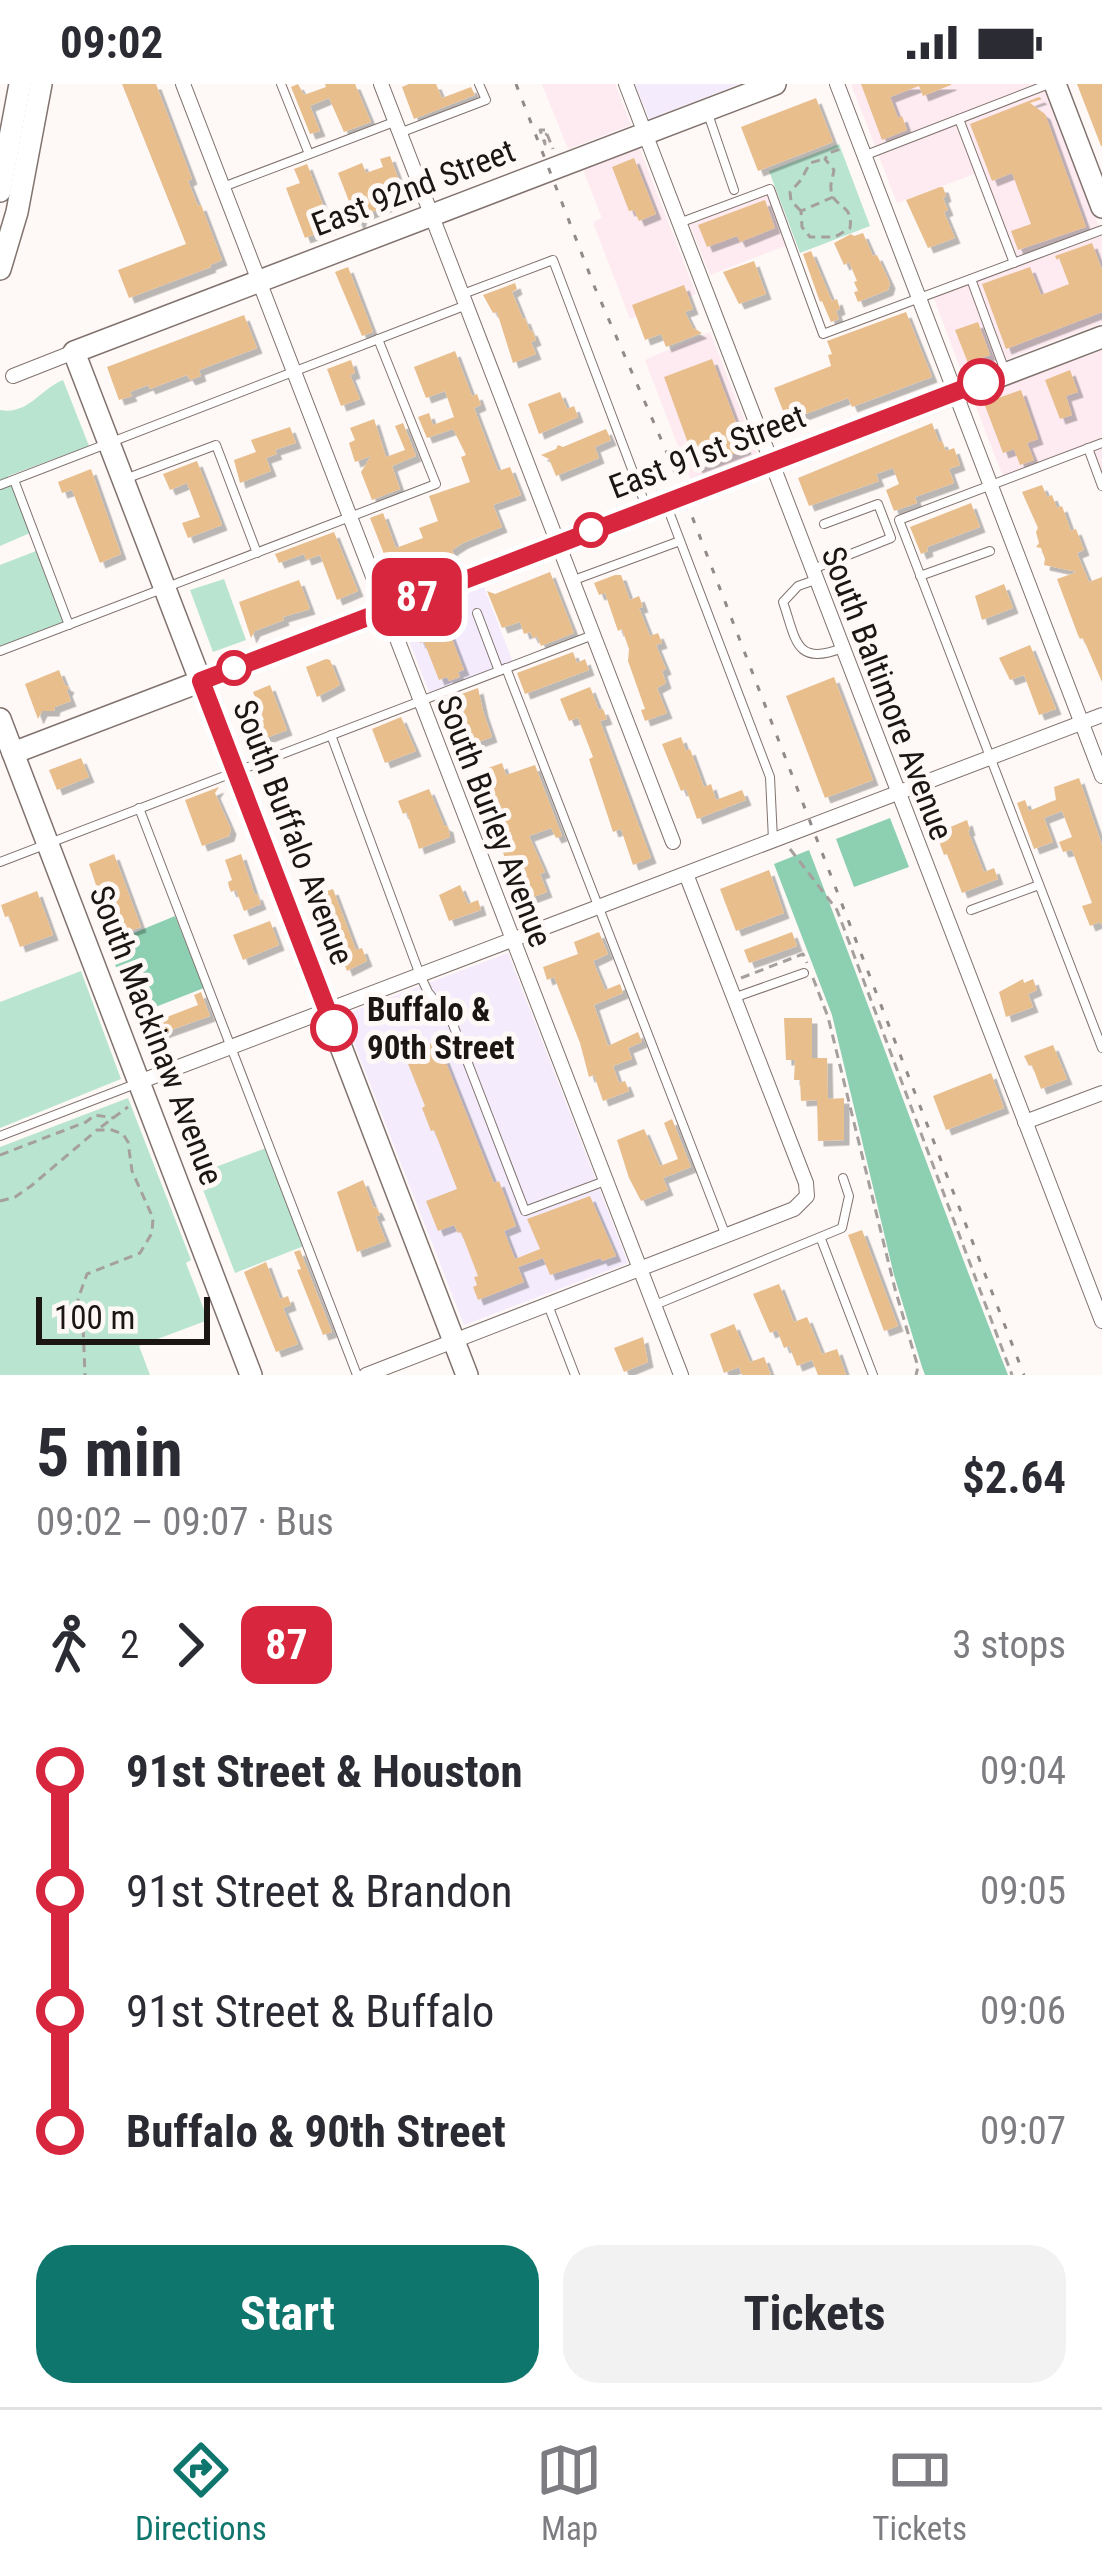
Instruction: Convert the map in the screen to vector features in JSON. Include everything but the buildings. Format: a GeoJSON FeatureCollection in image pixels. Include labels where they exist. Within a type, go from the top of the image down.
{"type":"FeatureCollection","features":[{"type":"Feature","properties":{"kind":"street"},"geometry":{"type":"LineString","coordinates":[[0,191],[20,84]]}},
{"type":"Feature","properties":{"kind":"street"},"geometry":{"type":"LineString","coordinates":[[0,269],[40,84]]}},
{"type":"Feature","properties":{"kind":"street","name":"South Burley Avenue"},"geometry":{"type":"LineString","coordinates":[[183,84],[681,1375]]}},
{"type":"Feature","properties":{"kind":"street"},"geometry":{"type":"LineString","coordinates":[[380,84],[673,842]]}},
{"type":"Feature","properties":{"kind":"street","name":"South Baltimore Avenue"},"geometry":{"type":"LineString","coordinates":[[626,84],[1102,1321]]}},
{"type":"Feature","properties":{"kind":"street","name":"East 92nd Street"},"geometry":{"type":"LineString","coordinates":[[13,376],[775,84]]}},
{"type":"Feature","properties":{"kind":"street"},"geometry":{"type":"LineString","coordinates":[[838,84],[1102,776]]}},
{"type":"Feature","properties":{"kind":"street"},"geometry":{"type":"LineString","coordinates":[[1057,85],[1102,207]]}},
{"type":"Feature","properties":{"kind":"street","name":"East 91st Street"},"geometry":{"type":"LineString","coordinates":[[7,755],[1102,337]]}},
{"type":"Feature","properties":{"kind":"street","name":"South Buffalo Avenue"},"geometry":{"type":"LineString","coordinates":[[74,352],[467,1375]]}},
{"type":"Feature","properties":{"kind":"street"},"geometry":{"type":"LineString","coordinates":[[139,1082],[1102,715]]}},
{"type":"Feature","properties":{"kind":"street","name":"South Mackinaw Avenue"},"geometry":{"type":"LineString","coordinates":[[0,718],[7,755],[49,843],[251,1375]]}},
{"type":"Feature","properties":{"kind":"street"},"geometry":{"type":"LineString","coordinates":[[362,1375],[794,1209],[807,1196],[686,874]]}},
{"type":"Feature","properties":{"kind":"street"},"geometry":{"type":"LineString","coordinates":[[1025,1122],[1102,1093]]}},
{"type":"Feature","properties":{"kind":"lane"},"geometry":{"type":"LineString","coordinates":[[281,84],[309,154]]}},
{"type":"Feature","properties":{"kind":"lane"},"geometry":{"type":"LineString","coordinates":[[223,187],[309,154],[486,100],[479,84]]}},
{"type":"Feature","properties":{"kind":"lane"},"geometry":{"type":"LineString","coordinates":[[865,156],[1057,85]]}},
{"type":"Feature","properties":{"kind":"lane"},"geometry":{"type":"LineString","coordinates":[[707,110],[734,190]]}},
{"type":"Feature","properties":{"kind":"lane"},"geometry":{"type":"LineString","coordinates":[[958,119],[1014,263]]}},
{"type":"Feature","properties":{"kind":"lane"},"geometry":{"type":"LineString","coordinates":[[679,223],[770,189],[823,334],[1102,230]]}},
{"type":"Feature","properties":{"kind":"lane"},"geometry":{"type":"LineString","coordinates":[[0,485],[379,339],[553,260],[656,506],[680,541],[770,777],[777,839]]}},
{"type":"Feature","properties":{"kind":"lane"},"geometry":{"type":"LineString","coordinates":[[971,279],[1006,372]]}},
{"type":"Feature","properties":{"kind":"lane"},"geometry":{"type":"LineString","coordinates":[[0,651],[436,484],[379,339]]}},
{"type":"Feature","properties":{"kind":"lane"},"geometry":{"type":"LineString","coordinates":[[1102,442],[899,520],[1102,1048]]}},
{"type":"Feature","properties":{"kind":"lane"},"geometry":{"type":"LineString","coordinates":[[123,480],[216,445],[257,553]]}},
{"type":"Feature","properties":{"kind":"lane"},"geometry":{"type":"LineString","coordinates":[[1088,448],[1102,486]]}},
{"type":"Feature","properties":{"kind":"lane"},"geometry":{"type":"LineString","coordinates":[[14,480],[69,625]]}},
{"type":"Feature","properties":{"kind":"lane"},"geometry":{"type":"LineString","coordinates":[[824,524],[878,504],[891,538],[813,574],[783,602],[800,650],[823,655],[842,648]]}},
{"type":"Feature","properties":{"kind":"lane"},"geometry":{"type":"LineString","coordinates":[[572,581],[680,541]]}},
{"type":"Feature","properties":{"kind":"lane"},"geometry":{"type":"LineString","coordinates":[[920,576],[989,551]]}},
{"type":"Feature","properties":{"kind":"lane"},"geometry":{"type":"LineString","coordinates":[[477,614],[503,669],[726,1236]]}},
{"type":"Feature","properties":{"kind":"lane"},"geometry":{"type":"LineString","coordinates":[[0,862],[592,635]]}},
{"type":"Feature","properties":{"kind":"lane"},"geometry":{"type":"LineString","coordinates":[[331,735],[420,975],[452,1022],[525,1211],[605,1180]]}},
{"type":"Feature","properties":{"kind":"lane"},"geometry":{"type":"LineString","coordinates":[[139,808],[362,1375]]}},
{"type":"Feature","properties":{"kind":"lane"},"geometry":{"type":"LineString","coordinates":[[971,910],[1039,885]]}},
{"type":"Feature","properties":{"kind":"lane"},"geometry":{"type":"LineString","coordinates":[[734,998],[804,974]]}},
{"type":"Feature","properties":{"kind":"lane"},"geometry":{"type":"LineString","coordinates":[[0,1136],[139,1082]]}},
{"type":"Feature","properties":{"kind":"lane"},"geometry":{"type":"LineString","coordinates":[[654,1306],[842,1228],[849,1196],[843,1178]]}},
{"type":"Feature","properties":{"kind":"lane"},"geometry":{"type":"LineString","coordinates":[[821,1239],[873,1375]]}},
{"type":"Feature","properties":{"kind":"lane"},"geometry":{"type":"LineString","coordinates":[[548,1305],[575,1375]]}},
{"type":"Feature","properties":{"kind":"path"},"geometry":{"type":"LineString","coordinates":[[544,130],[553,149]]}},
{"type":"Feature","properties":{"kind":"path"},"geometry":{"type":"LineString","coordinates":[[826,159],[833,170],[833,197],[849,211],[850,228],[836,237],[817,239],[805,233],[790,192],[810,163],[843,148]]}},
{"type":"Feature","properties":{"kind":"path"},"geometry":{"type":"LineString","coordinates":[[800,211],[833,197]]}},
{"type":"Feature","properties":{"kind":"path"},"geometry":{"type":"LineString","coordinates":[[777,839],[837,910],[1012,1375]]}},
{"type":"Feature","properties":{"kind":"path"},"geometry":{"type":"LineString","coordinates":[[741,978],[803,954],[828,1017],[918,1367],[916,1375]]}},
{"type":"Feature","properties":{"kind":"path"},"geometry":{"type":"LineString","coordinates":[[0,1201],[31,1186],[128,1107]]}},
{"type":"Feature","properties":{"kind":"path"},"geometry":{"type":"LineString","coordinates":[[0,1155],[95,1115],[115,1117]]}},
{"type":"Feature","properties":{"kind":"path"},"geometry":{"type":"LineString","coordinates":[[112,1130],[115,1117]]}},
{"type":"Feature","properties":{"kind":"path"},"geometry":{"type":"LineString","coordinates":[[85,1375],[77,1299],[87,1274],[140,1253],[152,1233],[153,1218],[132,1171],[123,1134],[97,1130]]}},
{"type":"Feature","properties":{"kind":"shaded area"},"geometry":{"type":"Polygon","coordinates":[[[542,84],[615,84],[631,125],[568,149],[542,84]]]}},
{"type":"Feature","properties":{"kind":"shaded area"},"geometry":{"type":"Polygon","coordinates":[[[635,84],[740,84],[649,119],[635,84]]]}},
{"type":"Feature","properties":{"kind":"shaded area"},"geometry":{"type":"Polygon","coordinates":[[[851,84],[1043,84],[1102,234],[1102,323],[963,376],[932,293],[1013,263],[979,172],[897,203],[851,84]]]}},
{"type":"Feature","properties":{"kind":"shaded area"},"geometry":{"type":"Polygon","coordinates":[[[639,147],[696,294],[630,319],[593,222],[602,218],[583,169],[639,147]]]}},
{"type":"Feature","properties":{"kind":"shaded area"},"geometry":{"type":"Polygon","coordinates":[[[770,189],[790,244],[710,275],[688,220],[770,189]]]}},
{"type":"Feature","properties":{"kind":"shaded area"},"geometry":{"type":"Polygon","coordinates":[[[710,332],[758,455],[691,480],[645,360],[710,332]]]}},
{"type":"Feature","properties":{"kind":"shaded area"},"geometry":{"type":"Polygon","coordinates":[[[1102,350],[1102,486],[1087,449],[1004,479],[973,399],[1102,350]]]}},
{"type":"Feature","properties":{"kind":"shaded area"},"geometry":{"type":"Polygon","coordinates":[[[484,587],[514,665],[431,697],[400,618],[484,587]]]}},
{"type":"Feature","properties":{"kind":"shaded area"},"geometry":{"type":"Polygon","coordinates":[[[508,953],[628,1263],[464,1325],[343,1015],[508,953]]]}},
{"type":"Feature","properties":{"kind":"green space"},"geometry":{"type":"Polygon","coordinates":[[[839,144],[870,226],[800,253],[769,171],[839,144]]]}},
{"type":"Feature","properties":{"kind":"green space"},"geometry":{"type":"Polygon","coordinates":[[[63,380],[89,446],[8,476],[30,533],[0,546],[0,410],[18,409],[63,380]]]}},
{"type":"Feature","properties":{"kind":"green space"},"geometry":{"type":"Polygon","coordinates":[[[36,551],[64,623],[0,648],[0,565],[36,551]]]}},
{"type":"Feature","properties":{"kind":"green space"},"geometry":{"type":"Polygon","coordinates":[[[224,579],[246,640],[213,652],[190,590],[224,579]]]}},
{"type":"Feature","properties":{"kind":"green space"},"geometry":{"type":"Polygon","coordinates":[[[890,818],[909,867],[854,887],[836,839],[890,818]]]}},
{"type":"Feature","properties":{"kind":"green space"},"geometry":{"type":"Polygon","coordinates":[[[809,850],[1008,1375],[925,1375],[894,1275],[832,1015],[774,864],[809,850]]]}},
{"type":"Feature","properties":{"kind":"green space"},"geometry":{"type":"Polygon","coordinates":[[[175,916],[204,988],[135,1015],[107,944],[175,916]]]}},
{"type":"Feature","properties":{"kind":"green space"},"geometry":{"type":"Polygon","coordinates":[[[81,971],[121,1079],[0,1128],[0,1002],[81,971]]]}},
{"type":"Feature","properties":{"kind":"green space"},"geometry":{"type":"Polygon","coordinates":[[[128,1098],[191,1260],[186,1263],[208,1320],[139,1346],[150,1375],[0,1375],[0,1147],[128,1098]]]}},
{"type":"Feature","properties":{"kind":"green space"},"geometry":{"type":"Polygon","coordinates":[[[266,1148],[304,1246],[235,1273],[197,1174],[266,1148]]]}},
{"type":"Feature","properties":{"kind":"railway"},"geometry":{"type":"LineString","coordinates":[[516,84],[595,288],[671,462],[1024,1375]]}},
{"type":"Feature","properties":{"kind":"bus line","name":"87"},"geometry":{"type":"LineString","coordinates":[[334,1028],[201,681],[981,382]]}},
{"type":"Feature","properties":{"kind":"place","name":"Buffalo & 90th Street"},"geometry":{"type":"Point","coordinates":[334,1028]}}]}
